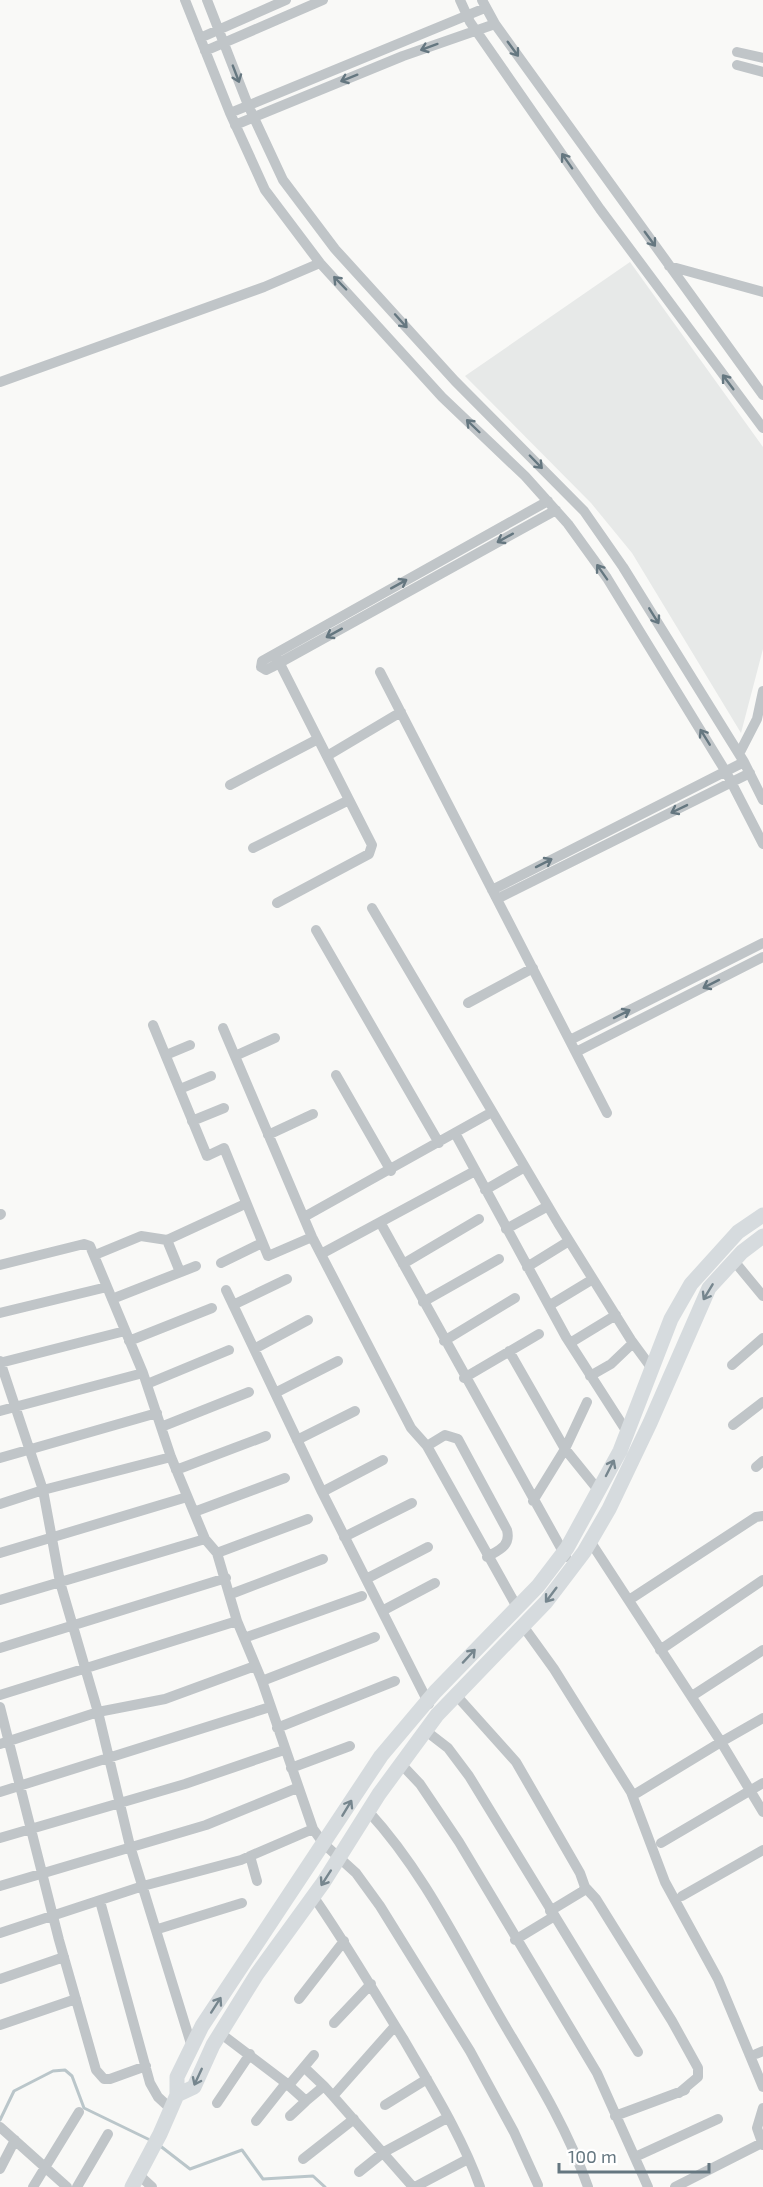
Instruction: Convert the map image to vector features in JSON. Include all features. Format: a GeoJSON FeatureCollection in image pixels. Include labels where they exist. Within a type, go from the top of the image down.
{"type":"FeatureCollection","features":[{"type":"Feature","properties":{"kind":"main road"},"geometry":{"type":"LineString","coordinates":[[135,2181],[152,2152],[174,2102],[177,2077],[202,2026],[381,1756],[427,1701],[518,1606],[564,1553],[599,1491],[627,1432],[671,1319],[691,1284],[738,1232],[763,1215]]}},
{"type":"Feature","properties":{"kind":"main road"},"geometry":{"type":"LineString","coordinates":[[174,2102],[194,2087],[220,2033],[257,1974],[339,1858],[368,1811],[437,1715],[546,1602],[590,1541],[609,1509],[650,1423],[709,1288],[734,1261],[763,1236]]}},
{"type":"Feature","properties":{"kind":"street"},"geometry":{"type":"LineString","coordinates":[[185,0],[235,125],[265,190],[320,262],[442,397],[556,510],[607,578],[726,772],[763,844]]}},
{"type":"Feature","properties":{"kind":"street"},"geometry":{"type":"LineString","coordinates":[[207,0],[253,117],[283,180],[335,249],[455,381],[584,511],[623,567],[742,758],[761,797]]}},
{"type":"Feature","properties":{"kind":"street"},"geometry":{"type":"LineString","coordinates":[[200,38],[286,0]]}},
{"type":"Feature","properties":{"kind":"street"},"geometry":{"type":"LineString","coordinates":[[205,51],[323,0]]}},
{"type":"Feature","properties":{"kind":"street"},"geometry":{"type":"LineString","coordinates":[[460,0],[476,30],[600,209],[763,428]]}},
{"type":"Feature","properties":{"kind":"street"},"geometry":{"type":"LineString","coordinates":[[230,113],[467,15],[483,4],[495,24],[763,395]]}},
{"type":"Feature","properties":{"kind":"street"},"geometry":{"type":"LineString","coordinates":[[235,125],[403,56],[495,24]]}},
{"type":"Feature","properties":{"kind":"street"},"geometry":{"type":"LineString","coordinates":[[737,52],[763,58]]}},
{"type":"Feature","properties":{"kind":"street"},"geometry":{"type":"LineString","coordinates":[[737,65],[763,72]]}},
{"type":"Feature","properties":{"kind":"street"},"geometry":{"type":"LineString","coordinates":[[0,382],[264,287],[320,262]]}},
{"type":"Feature","properties":{"kind":"street"},"geometry":{"type":"LineString","coordinates":[[669,266],[763,292]]}},
{"type":"Feature","properties":{"kind":"street"},"geometry":{"type":"LineString","coordinates":[[277,658],[548,501]]}},
{"type":"Feature","properties":{"kind":"street"},"geometry":{"type":"LineString","coordinates":[[277,658],[556,510]]}},
{"type":"Feature","properties":{"kind":"street"},"geometry":{"type":"LineString","coordinates":[[277,658],[372,845],[369,854],[277,903]]}},
{"type":"Feature","properties":{"kind":"street"},"geometry":{"type":"LineString","coordinates":[[380,672],[607,1113]]}},
{"type":"Feature","properties":{"kind":"street"},"geometry":{"type":"LineString","coordinates":[[495,894],[726,772],[742,758],[757,718],[763,691]]}},
{"type":"Feature","properties":{"kind":"street"},"geometry":{"type":"LineString","coordinates":[[327,756],[400,712]]}},
{"type":"Feature","properties":{"kind":"street"},"geometry":{"type":"LineString","coordinates":[[230,785],[318,739]]}},
{"type":"Feature","properties":{"kind":"street"},"geometry":{"type":"LineString","coordinates":[[495,894],[750,774]]}},
{"type":"Feature","properties":{"kind":"street"},"geometry":{"type":"LineString","coordinates":[[761,797],[763,780]]}},
{"type":"Feature","properties":{"kind":"street"},"geometry":{"type":"LineString","coordinates":[[253,849],[349,800]]}},
{"type":"Feature","properties":{"kind":"street"},"geometry":{"type":"LineString","coordinates":[[372,908],[569,1241],[633,1343],[653,1370]]}},
{"type":"Feature","properties":{"kind":"street"},"geometry":{"type":"LineString","coordinates":[[316,930],[439,1143]]}},
{"type":"Feature","properties":{"kind":"street"},"geometry":{"type":"LineString","coordinates":[[570,1040],[763,943]]}},
{"type":"Feature","properties":{"kind":"street"},"geometry":{"type":"LineString","coordinates":[[576,1052],[763,957]]}},
{"type":"Feature","properties":{"kind":"street"},"geometry":{"type":"LineString","coordinates":[[468,1003],[533,968]]}},
{"type":"Feature","properties":{"kind":"street"},"geometry":{"type":"LineString","coordinates":[[153,1025],[207,1156],[224,1148],[268,1256],[312,1237]]}},
{"type":"Feature","properties":{"kind":"street"},"geometry":{"type":"LineString","coordinates":[[223,1028],[312,1237],[411,1428],[427,1446],[487,1557],[518,1606]]}},
{"type":"Feature","properties":{"kind":"street"},"geometry":{"type":"LineString","coordinates":[[235,1056],[275,1038]]}},
{"type":"Feature","properties":{"kind":"street"},"geometry":{"type":"LineString","coordinates":[[166,1055],[190,1045]]}},
{"type":"Feature","properties":{"kind":"street"},"geometry":{"type":"LineString","coordinates":[[336,1075],[391,1171]]}},
{"type":"Feature","properties":{"kind":"street"},"geometry":{"type":"LineString","coordinates":[[180,1089],[211,1076]]}},
{"type":"Feature","properties":{"kind":"street"},"geometry":{"type":"LineString","coordinates":[[192,1121],[224,1108]]}},
{"type":"Feature","properties":{"kind":"street"},"geometry":{"type":"LineString","coordinates":[[304,1217],[391,1171],[492,1112]]}},
{"type":"Feature","properties":{"kind":"street"},"geometry":{"type":"LineString","coordinates":[[268,1135],[313,1114]]}},
{"type":"Feature","properties":{"kind":"street"},"geometry":{"type":"LineString","coordinates":[[454,1133],[570,1343],[627,1432]]}},
{"type":"Feature","properties":{"kind":"street"},"geometry":{"type":"LineString","coordinates":[[485,1190],[525,1167]]}},
{"type":"Feature","properties":{"kind":"street"},"geometry":{"type":"LineString","coordinates":[[321,1254],[475,1171]]}},
{"type":"Feature","properties":{"kind":"street"},"geometry":{"type":"LineString","coordinates":[[95,1255],[141,1236],[167,1240],[245,1204]]}},
{"type":"Feature","properties":{"kind":"street"},"geometry":{"type":"LineString","coordinates":[[506,1229],[548,1206]]}},
{"type":"Feature","properties":{"kind":"street"},"geometry":{"type":"LineString","coordinates":[[403,1264],[479,1219]]}},
{"type":"Feature","properties":{"kind":"street"},"geometry":{"type":"LineString","coordinates":[[380,1222],[464,1378],[572,1567]]}},
{"type":"Feature","properties":{"kind":"street"},"geometry":{"type":"LineString","coordinates":[[167,1240],[180,1272]]}},
{"type":"Feature","properties":{"kind":"street"},"geometry":{"type":"LineString","coordinates":[[527,1267],[569,1241]]}},
{"type":"Feature","properties":{"kind":"street"},"geometry":{"type":"LineString","coordinates":[[221,1263],[262,1243]]}},
{"type":"Feature","properties":{"kind":"street"},"geometry":{"type":"LineString","coordinates":[[0,1265],[84,1244],[90,1246],[147,1384],[176,1470],[205,1539],[217,1553],[231,1594],[237,1621],[262,1682],[313,1829],[324,1844],[356,1873],[380,1905],[470,2051],[538,2185]]}},
{"type":"Feature","properties":{"kind":"street"},"geometry":{"type":"LineString","coordinates":[[423,1302],[499,1259]]}},
{"type":"Feature","properties":{"kind":"street"},"geometry":{"type":"LineString","coordinates":[[734,1261],[763,1296]]}},
{"type":"Feature","properties":{"kind":"street"},"geometry":{"type":"LineString","coordinates":[[112,1299],[196,1266]]}},
{"type":"Feature","properties":{"kind":"street"},"geometry":{"type":"LineString","coordinates":[[233,1305],[287,1279]]}},
{"type":"Feature","properties":{"kind":"street"},"geometry":{"type":"LineString","coordinates":[[550,1305],[594,1279]]}},
{"type":"Feature","properties":{"kind":"street"},"geometry":{"type":"LineString","coordinates":[[0,1313],[107,1287]]}},
{"type":"Feature","properties":{"kind":"street"},"geometry":{"type":"LineString","coordinates":[[226,1290],[344,1537],[427,1701],[437,1715]]}},
{"type":"Feature","properties":{"kind":"street"},"geometry":{"type":"LineString","coordinates":[[444,1341],[515,1298]]}},
{"type":"Feature","properties":{"kind":"street"},"geometry":{"type":"LineString","coordinates":[[192,2047],[158,1929],[130,1846],[98,1713],[60,1582],[43,1490],[0,1362],[127,1336],[212,1308]]}},
{"type":"Feature","properties":{"kind":"street"},"geometry":{"type":"LineString","coordinates":[[570,1343],[616,1315]]}},
{"type":"Feature","properties":{"kind":"street"},"geometry":{"type":"LineString","coordinates":[[254,1349],[308,1320]]}},
{"type":"Feature","properties":{"kind":"street"},"geometry":{"type":"LineString","coordinates":[[464,1378],[539,1334]]}},
{"type":"Feature","properties":{"kind":"street"},"geometry":{"type":"LineString","coordinates":[[732,1365],[763,1338]]}},
{"type":"Feature","properties":{"kind":"street"},"geometry":{"type":"LineString","coordinates":[[590,1376],[611,1364],[633,1343]]}},
{"type":"Feature","properties":{"kind":"street"},"geometry":{"type":"LineString","coordinates":[[147,1384],[229,1350]]}},
{"type":"Feature","properties":{"kind":"street"},"geometry":{"type":"LineString","coordinates":[[509,1351],[565,1449],[599,1491]]}},
{"type":"Feature","properties":{"kind":"street"},"geometry":{"type":"LineString","coordinates":[[275,1393],[338,1361]]}},
{"type":"Feature","properties":{"kind":"street"},"geometry":{"type":"LineString","coordinates":[[0,1411],[142,1373]]}},
{"type":"Feature","properties":{"kind":"street"},"geometry":{"type":"LineString","coordinates":[[161,1427],[249,1392]]}},
{"type":"Feature","properties":{"kind":"street"},"geometry":{"type":"LineString","coordinates":[[533,1501],[565,1449],[587,1402]]}},
{"type":"Feature","properties":{"kind":"street"},"geometry":{"type":"LineString","coordinates":[[733,1425],[763,1402]]}},
{"type":"Feature","properties":{"kind":"street"},"geometry":{"type":"LineString","coordinates":[[297,1440],[355,1412]]}},
{"type":"Feature","properties":{"kind":"street"},"geometry":{"type":"LineString","coordinates":[[0,1458],[157,1413]]}},
{"type":"Feature","properties":{"kind":"street"},"geometry":{"type":"LineString","coordinates":[[427,1446],[446,1435],[458,1439],[509,1537],[504,1546],[487,1557]]}},
{"type":"Feature","properties":{"kind":"street"},"geometry":{"type":"LineString","coordinates":[[176,1470],[266,1436]]}},
{"type":"Feature","properties":{"kind":"street"},"geometry":{"type":"LineString","coordinates":[[0,1504],[43,1490],[171,1457]]}},
{"type":"Feature","properties":{"kind":"street"},"geometry":{"type":"LineString","coordinates":[[322,1492],[383,1460]]}},
{"type":"Feature","properties":{"kind":"street"},"geometry":{"type":"LineString","coordinates":[[194,1512],[285,1478]]}},
{"type":"Feature","properties":{"kind":"street"},"geometry":{"type":"LineString","coordinates":[[0,1553],[188,1497]]}},
{"type":"Feature","properties":{"kind":"street"},"geometry":{"type":"LineString","coordinates":[[344,1537],[412,1503]]}},
{"type":"Feature","properties":{"kind":"street"},"geometry":{"type":"LineString","coordinates":[[629,1600],[756,1517],[763,1516]]}},
{"type":"Feature","properties":{"kind":"street"},"geometry":{"type":"LineString","coordinates":[[217,1553],[308,1519]]}},
{"type":"Feature","properties":{"kind":"street"},"geometry":{"type":"LineString","coordinates":[[0,1600],[205,1539]]}},
{"type":"Feature","properties":{"kind":"street"},"geometry":{"type":"LineString","coordinates":[[590,1541],[692,1696],[763,1812]]}},
{"type":"Feature","properties":{"kind":"street"},"geometry":{"type":"LineString","coordinates":[[366,1579],[428,1547]]}},
{"type":"Feature","properties":{"kind":"street"},"geometry":{"type":"LineString","coordinates":[[231,1594],[323,1559]]}},
{"type":"Feature","properties":{"kind":"street"},"geometry":{"type":"LineString","coordinates":[[0,1648],[226,1578]]}},
{"type":"Feature","properties":{"kind":"street"},"geometry":{"type":"LineString","coordinates":[[660,1650],[763,1580]]}},
{"type":"Feature","properties":{"kind":"street"},"geometry":{"type":"LineString","coordinates":[[382,1611],[435,1583]]}},
{"type":"Feature","properties":{"kind":"street"},"geometry":{"type":"LineString","coordinates":[[244,1638],[362,1596]]}},
{"type":"Feature","properties":{"kind":"street"},"geometry":{"type":"LineString","coordinates":[[0,1695],[85,1671],[237,1621]]}},
{"type":"Feature","properties":{"kind":"street"},"geometry":{"type":"LineString","coordinates":[[523,1626],[554,1669],[631,1792],[668,1888],[718,1979],[763,2087]]}},
{"type":"Feature","properties":{"kind":"street"},"geometry":{"type":"LineString","coordinates":[[262,1682],[375,1637]]}},
{"type":"Feature","properties":{"kind":"street"},"geometry":{"type":"LineString","coordinates":[[692,1696],[763,1650]]}},
{"type":"Feature","properties":{"kind":"street"},"geometry":{"type":"LineString","coordinates":[[4,1743],[98,1713],[165,1699],[255,1666]]}},
{"type":"Feature","properties":{"kind":"street"},"geometry":{"type":"LineString","coordinates":[[277,1728],[395,1681]]}},
{"type":"Feature","properties":{"kind":"street"},"geometry":{"type":"LineString","coordinates":[[456,1695],[516,1761],[580,1873],[585,1887],[596,1899],[672,2021],[698,2068],[698,2077],[679,2093]]}},
{"type":"Feature","properties":{"kind":"street"},"geometry":{"type":"LineString","coordinates":[[0,1707],[4,1743],[44,1873],[64,1957],[100,2076],[110,2079],[146,2066]]}},
{"type":"Feature","properties":{"kind":"street"},"geometry":{"type":"LineString","coordinates":[[0,1792],[270,1707]]}},
{"type":"Feature","properties":{"kind":"street"},"geometry":{"type":"LineString","coordinates":[[637,1793],[763,1718]]}},
{"type":"Feature","properties":{"kind":"street"},"geometry":{"type":"LineString","coordinates":[[426,1731],[448,1748],[470,1776],[638,2052]]}},
{"type":"Feature","properties":{"kind":"street"},"geometry":{"type":"LineString","coordinates":[[291,1768],[350,1746]]}},
{"type":"Feature","properties":{"kind":"street"},"geometry":{"type":"LineString","coordinates":[[0,1838],[185,1784],[284,1750]]}},
{"type":"Feature","properties":{"kind":"street"},"geometry":{"type":"LineString","coordinates":[[401,1764],[420,1784],[459,1842],[515,1940],[597,2073],[648,2187]]}},
{"type":"Feature","properties":{"kind":"street"},"geometry":{"type":"LineString","coordinates":[[661,1843],[763,1783]]}},
{"type":"Feature","properties":{"kind":"street"},"geometry":{"type":"LineString","coordinates":[[0,1886],[206,1825],[297,1788]]}},
{"type":"Feature","properties":{"kind":"street"},"geometry":{"type":"LineString","coordinates":[[368,1811],[398,1843],[465,1953],[567,2131],[588,2187]]}},
{"type":"Feature","properties":{"kind":"street"},"geometry":{"type":"LineString","coordinates":[[0,1933],[143,1886],[250,1856],[313,1829]]}},
{"type":"Feature","properties":{"kind":"street"},"geometry":{"type":"LineString","coordinates":[[682,1896],[763,1850]]}},
{"type":"Feature","properties":{"kind":"street"},"geometry":{"type":"LineString","coordinates":[[250,1856],[256,1881]]}},
{"type":"Feature","properties":{"kind":"street"},"geometry":{"type":"LineString","coordinates":[[515,1940],[585,1887]]}},
{"type":"Feature","properties":{"kind":"street"},"geometry":{"type":"LineString","coordinates":[[313,1896],[344,1941],[426,2079],[480,2187]]}},
{"type":"Feature","properties":{"kind":"street"},"geometry":{"type":"LineString","coordinates":[[100,1901],[153,2091],[174,2102]]}},
{"type":"Feature","properties":{"kind":"street"},"geometry":{"type":"LineString","coordinates":[[158,1929],[242,1903]]}},
{"type":"Feature","properties":{"kind":"street"},"geometry":{"type":"LineString","coordinates":[[299,1998],[344,1941]]}},
{"type":"Feature","properties":{"kind":"street"},"geometry":{"type":"LineString","coordinates":[[0,1978],[64,1957]]}},
{"type":"Feature","properties":{"kind":"street"},"geometry":{"type":"LineString","coordinates":[[334,2023],[370,1984]]}},
{"type":"Feature","properties":{"kind":"street"},"geometry":{"type":"LineString","coordinates":[[0,2025],[76,1999]]}},
{"type":"Feature","properties":{"kind":"street"},"geometry":{"type":"LineString","coordinates":[[333,2096],[395,2026]]}},
{"type":"Feature","properties":{"kind":"street"},"geometry":{"type":"LineString","coordinates":[[220,2033],[250,2054],[306,2101]]}},
{"type":"Feature","properties":{"kind":"street"},"geometry":{"type":"LineString","coordinates":[[217,2103],[250,2054]]}},
{"type":"Feature","properties":{"kind":"street"},"geometry":{"type":"LineString","coordinates":[[256,2121],[314,2055]]}},
{"type":"Feature","properties":{"kind":"street"},"geometry":{"type":"LineString","coordinates":[[304,2067],[324,2086],[414,2187],[468,2159]]}},
{"type":"Feature","properties":{"kind":"street"},"geometry":{"type":"LineString","coordinates":[[385,2104],[426,2079]]}},
{"type":"Feature","properties":{"kind":"street"},"geometry":{"type":"LineString","coordinates":[[615,2116],[699,2084]]}},
{"type":"Feature","properties":{"kind":"street"},"geometry":{"type":"LineString","coordinates":[[290,2115],[324,2086]]}},
{"type":"Feature","properties":{"kind":"street"},"geometry":{"type":"LineString","coordinates":[[675,2187],[763,2144],[757,2128],[763,2108]]}},
{"type":"Feature","properties":{"kind":"street"},"geometry":{"type":"LineString","coordinates":[[33,2187],[79,2112]]}},
{"type":"Feature","properties":{"kind":"street"},"geometry":{"type":"LineString","coordinates":[[359,2172],[384,2152],[447,2118]]}},
{"type":"Feature","properties":{"kind":"street"},"geometry":{"type":"LineString","coordinates":[[635,2157],[718,2118]]}},
{"type":"Feature","properties":{"kind":"street"},"geometry":{"type":"LineString","coordinates":[[303,2159],[354,2119]]}},
{"type":"Feature","properties":{"kind":"street"},"geometry":{"type":"LineString","coordinates":[[0,2127],[67,2187]]}},
{"type":"Feature","properties":{"kind":"street"},"geometry":{"type":"LineString","coordinates":[[77,2187],[108,2134]]}},
{"type":"Feature","properties":{"kind":"street"},"geometry":{"type":"LineString","coordinates":[[0,2169],[15,2140]]}},
{"type":"Feature","properties":{"kind":"street"},"geometry":{"type":"LineString","coordinates":[[135,2181],[152,2187]]}},
{"type":"Feature","properties":{"kind":"shaded area"},"geometry":{"type":"Polygon","coordinates":[[[630,262],[763,447],[763,649],[741,733],[632,553],[591,503],[465,376],[630,262]]]}},
{"type":"Feature","properties":{"kind":"waterway"},"geometry":{"type":"LineString","coordinates":[[0,2120],[14,2091],[53,2071],[65,2070],[72,2076],[84,2108],[150,2140]]}},
{"type":"Feature","properties":{"kind":"waterway"},"geometry":{"type":"LineString","coordinates":[[159,2145],[190,2169],[242,2150],[263,2179],[313,2176],[325,2187]]}}]}
